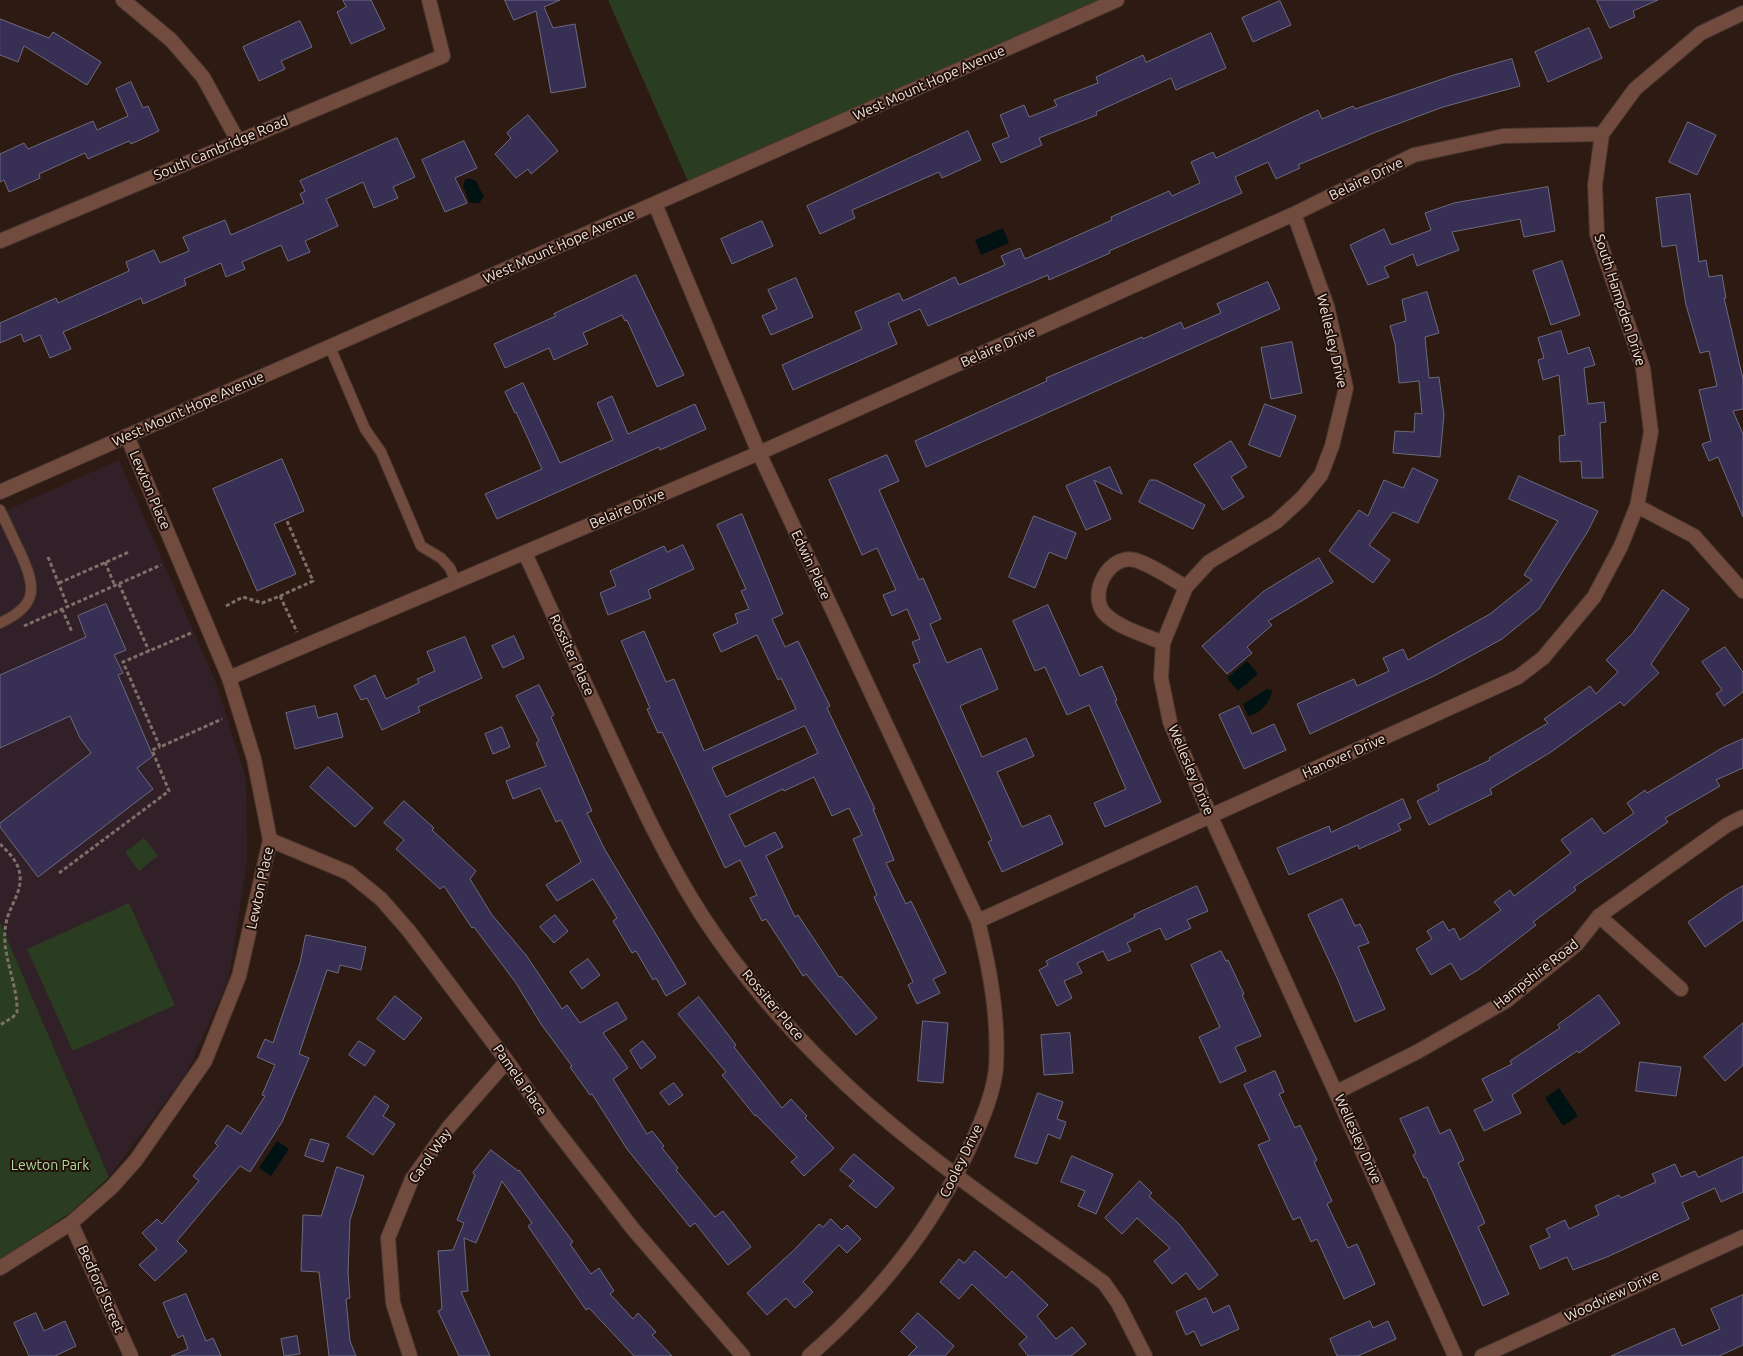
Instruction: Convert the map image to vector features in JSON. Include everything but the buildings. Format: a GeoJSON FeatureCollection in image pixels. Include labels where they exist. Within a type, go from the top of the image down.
{"type":"FeatureCollection","features":[{"type":"Feature","properties":{"kind":"street"},"geometry":{"type":"LineString","coordinates":[[122,0],[171,40],[203,77],[238,141]]}},
{"type":"Feature","properties":{"kind":"street","name":"South Cambridge Road"},"geometry":{"type":"LineString","coordinates":[[0,241],[443,56],[429,0]]}},
{"type":"Feature","properties":{"kind":"street","name":"West Mount Hope Avenue"},"geometry":{"type":"LineString","coordinates":[[0,492],[1117,0]]}},
{"type":"Feature","properties":{"kind":"street"},"geometry":{"type":"LineString","coordinates":[[1602,134],[1635,89],[1702,32],[1743,13]]}},
{"type":"Feature","properties":{"kind":"street","name":"Belaire Drive"},"geometry":{"type":"LineString","coordinates":[[229,678],[759,453],[1294,214],[1414,155],[1503,136],[1602,134]]}},
{"type":"Feature","properties":{"kind":"street","name":"South Hampden Drive"},"geometry":{"type":"LineString","coordinates":[[1602,134],[1595,184],[1597,234],[1643,368],[1651,432],[1637,506]]}},
{"type":"Feature","properties":{"kind":"street","name":"Edwin Place"},"geometry":{"type":"LineString","coordinates":[[655,204],[759,453],[978,921]]}},
{"type":"Feature","properties":{"kind":"street","name":"Wellesley Drive"},"geometry":{"type":"LineString","coordinates":[[1294,214],[1327,306],[1346,388],[1332,446],[1322,475],[1302,498],[1276,522],[1209,562],[1186,587],[1163,643],[1161,678],[1170,722],[1210,816],[1337,1092],[1455,1356]]}},
{"type":"Feature","properties":{"kind":"street","name":"Lewton Place"},"geometry":{"type":"LineString","coordinates":[[0,1268],[71,1223],[112,1187],[136,1160],[206,1061],[239,976],[270,840],[254,758],[229,678],[127,436]]}},
{"type":"Feature","properties":{"kind":"street"},"geometry":{"type":"LineString","coordinates":[[1637,506],[1694,536],[1743,591]]}},
{"type":"Feature","properties":{"kind":"street","name":"Hanover Drive"},"geometry":{"type":"LineString","coordinates":[[978,921],[1518,678],[1543,658],[1594,597],[1621,546],[1637,506]]}},
{"type":"Feature","properties":{"kind":"street","name":"Rossiter Place"},"geometry":{"type":"LineString","coordinates":[[525,553],[644,811],[676,873],[702,916],[786,1023],[832,1072],[878,1114],[957,1175],[1104,1283],[1118,1303],[1145,1356]]}},
{"type":"Feature","properties":{"kind":"street"},"geometry":{"type":"LineString","coordinates":[[1163,643],[1115,622],[1104,612],[1098,596],[1098,585],[1120,561],[1133,560],[1186,587]]}},
{"type":"Feature","properties":{"kind":"street","name":"Hampshire Road"},"geometry":{"type":"LineString","coordinates":[[1337,1092],[1417,1052],[1506,1001],[1577,944],[1599,916],[1727,825],[1743,817]]}},
{"type":"Feature","properties":{"kind":"street","name":"Pamela Place"},"geometry":{"type":"LineString","coordinates":[[270,840],[349,873],[381,899],[409,932],[508,1061],[550,1122],[633,1229],[743,1356]]}},
{"type":"Feature","properties":{"kind":"street"},"geometry":{"type":"LineString","coordinates":[[1599,916],[1681,989]]}},
{"type":"Feature","properties":{"kind":"street","name":"Cooley Drive"},"geometry":{"type":"LineString","coordinates":[[809,1356],[842,1327],[879,1288],[932,1215],[957,1175],[985,1112],[996,1069],[996,1013],[991,974],[978,921]]}},
{"type":"Feature","properties":{"kind":"street","name":"Carol Way"},"geometry":{"type":"LineString","coordinates":[[410,1356],[393,1303],[388,1238],[412,1179],[448,1128],[508,1061]]}},
{"type":"Feature","properties":{"kind":"street","name":"Bedford Street"},"geometry":{"type":"LineString","coordinates":[[71,1223],[131,1356]]}},
{"type":"Feature","properties":{"kind":"street","name":"Woodview Drive"},"geometry":{"type":"LineString","coordinates":[[1482,1356],[1743,1237]]}},
{"type":"Feature","properties":{"kind":"lane"},"geometry":{"type":"LineString","coordinates":[[330,347],[365,429],[381,452],[421,546],[440,558],[450,568],[456,582]]}},
{"type":"Feature","properties":{"kind":"lane"},"geometry":{"type":"LineString","coordinates":[[0,510],[27,566],[33,584],[30,597],[24,607],[0,623]]}},
{"type":"Feature","properties":{"kind":"path"},"geometry":{"type":"LineString","coordinates":[[226,606],[243,597],[262,603],[313,581],[287,521]]}},
{"type":"Feature","properties":{"kind":"path"},"geometry":{"type":"LineString","coordinates":[[59,583],[129,552]]}},
{"type":"Feature","properties":{"kind":"path"},"geometry":{"type":"LineString","coordinates":[[48,557],[68,607]]}},
{"type":"Feature","properties":{"kind":"path"},"geometry":{"type":"LineString","coordinates":[[105,562],[149,651]]}},
{"type":"Feature","properties":{"kind":"path"},"geometry":{"type":"LineString","coordinates":[[18,629],[161,565]]}},
{"type":"Feature","properties":{"kind":"path"},"geometry":{"type":"LineString","coordinates":[[280,596],[298,635]]}},
{"type":"Feature","properties":{"kind":"path"},"geometry":{"type":"LineString","coordinates":[[62,609],[72,632]]}},
{"type":"Feature","properties":{"kind":"path"},"geometry":{"type":"LineString","coordinates":[[160,747],[123,662],[191,633]]}},
{"type":"Feature","properties":{"kind":"path"},"geometry":{"type":"LineString","coordinates":[[59,874],[169,792],[152,750],[222,719]]}},
{"type":"Feature","properties":{"kind":"path"},"geometry":{"type":"LineString","coordinates":[[0,844],[18,865],[21,878],[20,888],[6,923],[5,941],[17,1004],[16,1012],[13,1017],[0,1025]]}},
{"type":"Feature","properties":{"kind":"shaded area"},"geometry":{"type":"Polygon","coordinates":[[[469,178],[476,181],[484,197],[479,203],[470,203],[463,186],[465,180],[469,178]]]}},
{"type":"Feature","properties":{"kind":"shaded area"},"geometry":{"type":"Polygon","coordinates":[[[1003,228],[1009,243],[981,255],[975,240],[1003,228]]]}},
{"type":"Feature","properties":{"kind":"shaded area"},"geometry":{"type":"Polygon","coordinates":[[[119,460],[216,683],[246,779],[247,861],[229,978],[186,1074],[109,1177],[0,922],[0,513],[119,460]]]}},
{"type":"Feature","properties":{"kind":"shaded area"},"geometry":{"type":"Polygon","coordinates":[[[1247,661],[1258,674],[1238,691],[1227,678],[1247,661]]]}},
{"type":"Feature","properties":{"kind":"shaded area"},"geometry":{"type":"Polygon","coordinates":[[[1267,689],[1272,690],[1267,703],[1257,713],[1248,716],[1243,704],[1267,689]]]}},
{"type":"Feature","properties":{"kind":"shaded area"},"geometry":{"type":"Polygon","coordinates":[[[1559,1088],[1578,1116],[1563,1126],[1545,1098],[1559,1088]]]}},
{"type":"Feature","properties":{"kind":"shaded area"},"geometry":{"type":"Polygon","coordinates":[[[277,1141],[289,1149],[271,1176],[259,1168],[277,1141]]]}},
{"type":"Feature","properties":{"kind":"green space"},"geometry":{"type":"Polygon","coordinates":[[[608,0],[1120,0],[691,188],[608,0]]]}},
{"type":"Feature","properties":{"kind":"green space"},"geometry":{"type":"Polygon","coordinates":[[[144,838],[158,856],[139,871],[125,852],[144,838]]]}},
{"type":"Feature","properties":{"kind":"green space"},"geometry":{"type":"Polygon","coordinates":[[[129,903],[175,1005],[73,1051],[27,949],[129,903]]]}},
{"type":"Feature","properties":{"kind":"green space","name":"Lewton Park"},"geometry":{"type":"Polygon","coordinates":[[[0,922],[109,1177],[70,1213],[0,1259],[0,922]]]}}]}
